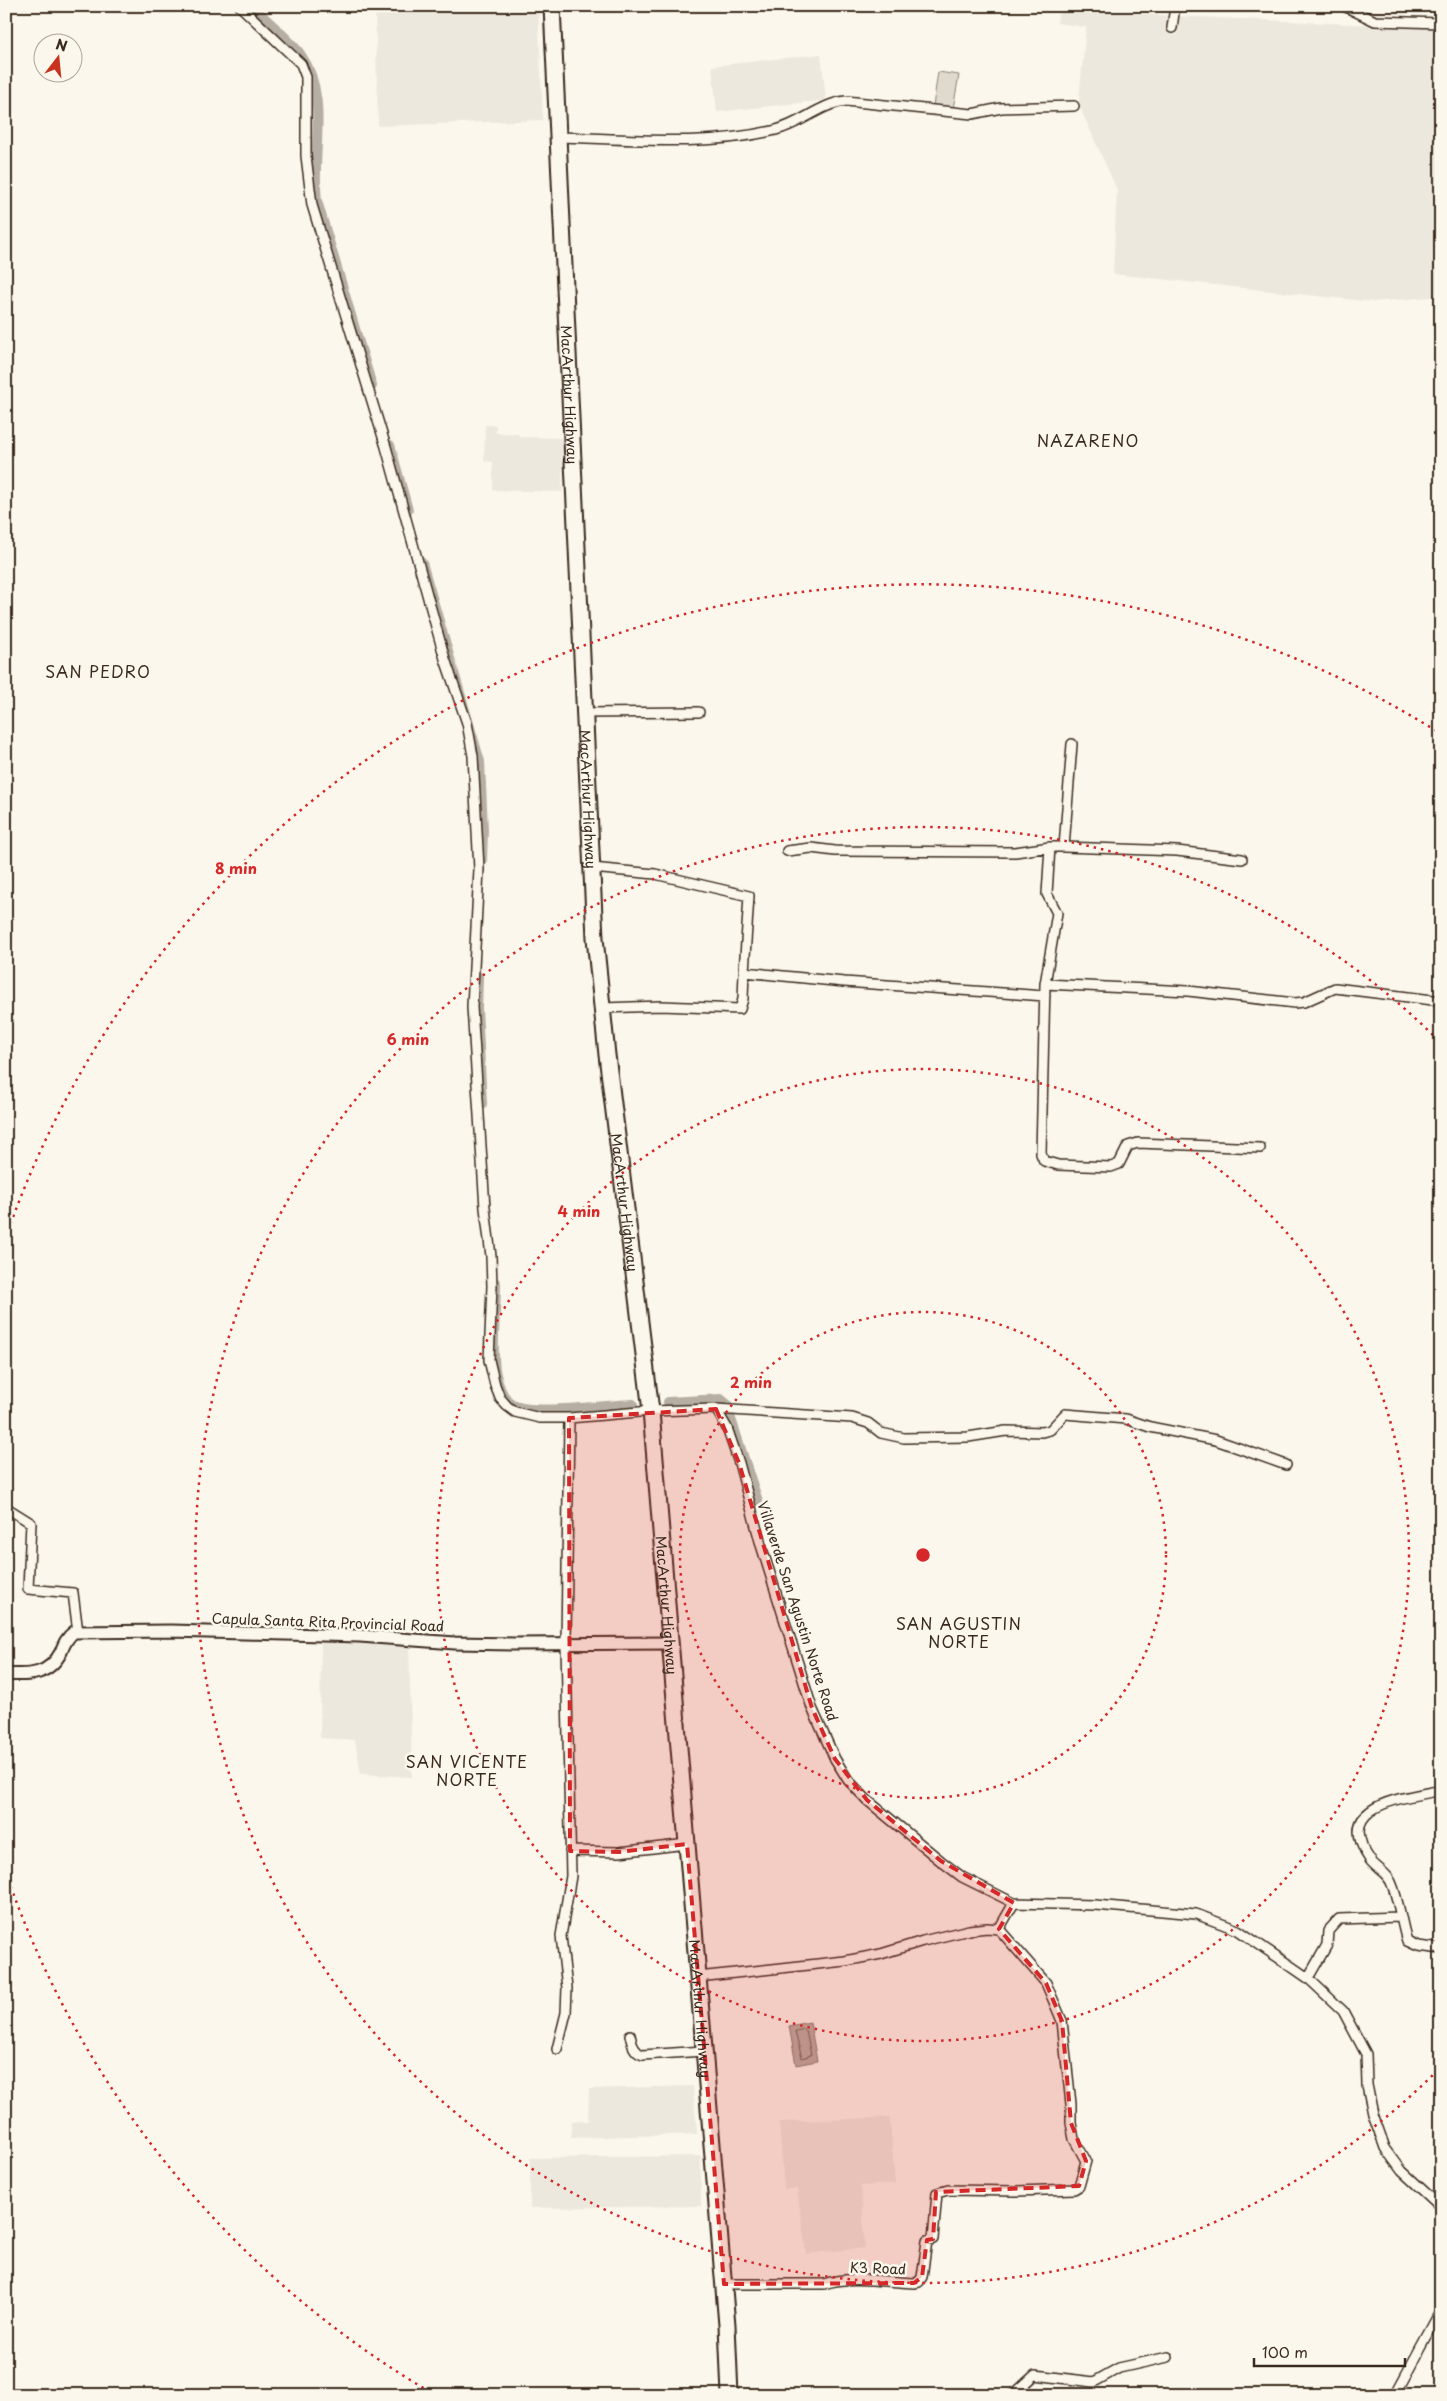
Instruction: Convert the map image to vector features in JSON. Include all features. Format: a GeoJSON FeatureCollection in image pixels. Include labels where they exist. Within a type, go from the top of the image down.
{"type":"FeatureCollection","features":[{"type":"Feature","properties":{"kind":"highway","name":"MacArthur Highway"},"geometry":{"type":"LineString","coordinates":[[552,6],[595,938],[651,1411],[724,2284],[730,2395]]}},
{"type":"Feature","properties":{"kind":"street"},"geometry":{"type":"LineString","coordinates":[[240,6],[301,64],[306,77],[306,156],[312,205],[386,447],[435,625],[467,723],[473,756],[479,869],[472,1007],[485,1208],[492,1266],[488,1360],[500,1398],[515,1412],[540,1418],[716,1409],[852,1418],[868,1423],[881,1433],[904,1438],[968,1437],[1006,1431],[1042,1432],[1050,1430],[1065,1414],[1126,1419],[1150,1427],[1216,1440],[1286,1465]]}},
{"type":"Feature","properties":{"kind":"street"},"geometry":{"type":"LineString","coordinates":[[1172,28],[1175,6]]}},
{"type":"Feature","properties":{"kind":"street"},"geometry":{"type":"LineString","coordinates":[[1344,6],[1375,21],[1441,23]]}},
{"type":"Feature","properties":{"kind":"street"},"geometry":{"type":"LineString","coordinates":[[558,137],[715,141],[777,130],[833,102],[846,101],[972,114],[1001,108],[1074,106]]}},
{"type":"Feature","properties":{"kind":"street"},"geometry":{"type":"LineString","coordinates":[[584,713],[699,712]]}},
{"type":"Feature","properties":{"kind":"street"},"geometry":{"type":"LineString","coordinates":[[1064,847],[1072,744]]}},
{"type":"Feature","properties":{"kind":"street"},"geometry":{"type":"LineString","coordinates":[[1050,847],[1046,894],[1057,913],[1045,984],[1041,1154],[1044,1160],[1058,1165],[1112,1167],[1119,1164],[1128,1146],[1138,1143],[1260,1148]]}},
{"type":"Feature","properties":{"kind":"street"},"geometry":{"type":"LineString","coordinates":[[787,851],[811,848],[835,851],[1015,852],[1064,847],[1177,851],[1242,859]]}},
{"type":"Feature","properties":{"kind":"street"},"geometry":{"type":"LineString","coordinates":[[592,868],[654,874],[749,896],[743,999],[740,1009],[661,1006],[602,1008]]}},
{"type":"Feature","properties":{"kind":"street"},"geometry":{"type":"LineString","coordinates":[[744,972],[844,982],[1045,996]]}},
{"type":"Feature","properties":{"kind":"street"},"geometry":{"type":"LineString","coordinates":[[1045,984],[1188,991],[1295,1003],[1304,1002],[1334,988],[1441,1001]]}},
{"type":"Feature","properties":{"kind":"street","name":"Villaverde San Agustin Norte Road"},"geometry":{"type":"LineString","coordinates":[[716,1409],[727,1428],[739,1463],[761,1546],[812,1708],[835,1759],[848,1780],[867,1800],[962,1877],[1014,1902],[1096,1905],[1196,1914],[1238,1930],[1308,1978],[1343,2011],[1366,2054],[1368,2085],[1373,2114],[1385,2148],[1402,2171],[1441,2207]]}},
{"type":"Feature","properties":{"kind":"street"},"geometry":{"type":"LineString","coordinates":[[557,2049],[566,2013],[567,1988],[561,1936],[571,1876],[566,1644],[569,1418]]}},
{"type":"Feature","properties":{"kind":"street"},"geometry":{"type":"LineString","coordinates":[[6,1674],[24,1676],[41,1672],[51,1667],[68,1636],[78,1632],[73,1593],[28,1589],[31,1523],[7,1508]]}},
{"type":"Feature","properties":{"kind":"street","name":"Capula Santa Rita Provincial Road"},"geometry":{"type":"LineString","coordinates":[[78,1632],[360,1636],[455,1643],[670,1643]]}},
{"type":"Feature","properties":{"kind":"street"},"geometry":{"type":"LineString","coordinates":[[1441,1790],[1379,1806],[1366,1812],[1360,1826],[1359,1837],[1371,1860],[1390,1879],[1407,1941],[1418,1946],[1441,1950]]}},
{"type":"Feature","properties":{"kind":"street"},"geometry":{"type":"LineString","coordinates":[[570,1851],[619,1852],[687,1844]]}},
{"type":"Feature","properties":{"kind":"street"},"geometry":{"type":"LineString","coordinates":[[698,1977],[845,1961],[881,1954],[922,1941],[969,1930],[999,1929],[1014,1902]]}},
{"type":"Feature","properties":{"kind":"street"},"geometry":{"type":"LineString","coordinates":[[1308,1978],[1327,1945],[1328,1930],[1339,1919],[1400,1917]]}},
{"type":"Feature","properties":{"kind":"street","name":"K3 Road"},"geometry":{"type":"LineString","coordinates":[[724,2284],[824,2284],[832,2281],[919,2282],[922,2277],[927,2241],[934,2238],[937,2193],[948,2190],[1017,2192],[1074,2189],[1082,2181],[1086,2161],[1074,2138],[1071,2123],[1071,2104],[1062,2021],[1046,1983],[999,1929]]}},
{"type":"Feature","properties":{"kind":"street"},"geometry":{"type":"LineString","coordinates":[[630,2035],[633,2048],[643,2055],[704,2051]]}},
{"type":"Feature","properties":{"kind":"street"},"geometry":{"type":"LineString","coordinates":[[1395,2395],[1441,2310]]}},
{"type":"Feature","properties":{"kind":"street"},"geometry":{"type":"LineString","coordinates":[[1013,2395],[1035,2375],[1094,2382],[1119,2368],[1168,2357]]}},
{"type":"Feature","properties":{"kind":"highlighted area"},"geometry":{"type":"Polygon","coordinates":[[[716,1409],[739,1463],[812,1708],[835,1759],[867,1800],[941,1861],[1014,1903],[999,1929],[1046,1983],[1062,2021],[1071,2123],[1086,2161],[1079,2186],[936,2192],[933,2239],[927,2240],[922,2277],[914,2283],[724,2284],[687,1844],[619,1852],[570,1851],[569,1418],[716,1409]]]}},
{"type":"Feature","properties":{"kind":"shaded area"},"geometry":{"type":"Polygon","coordinates":[[[375,6],[538,6],[543,120],[378,126],[375,6]]]}},
{"type":"Feature","properties":{"kind":"shaded area"},"geometry":{"type":"Polygon","coordinates":[[[1059,8],[1173,16],[1441,28],[1441,296],[1373,302],[1113,274],[1117,190],[1081,110],[1079,100],[1086,27],[1057,23],[1059,8]]]}},
{"type":"Feature","properties":{"kind":"shaded area"},"geometry":{"type":"Polygon","coordinates":[[[821,54],[826,100],[717,112],[712,66],[821,54]]]}},
{"type":"Feature","properties":{"kind":"shaded area"},"geometry":{"type":"Polygon","coordinates":[[[938,72],[959,75],[953,109],[933,106],[938,72]]]}},
{"type":"Feature","properties":{"kind":"shaded area"},"geometry":{"type":"Polygon","coordinates":[[[485,425],[496,425],[496,433],[519,434],[519,437],[563,438],[562,492],[493,490],[493,462],[484,461],[485,425]]]}},
{"type":"Feature","properties":{"kind":"shaded area"},"geometry":{"type":"Polygon","coordinates":[[[321,1636],[409,1641],[412,1777],[361,1774],[355,1740],[320,1738],[321,1636]]]}},
{"type":"Feature","properties":{"kind":"shaded area"},"geometry":{"type":"Polygon","coordinates":[[[693,2086],[697,2134],[571,2138],[572,2121],[588,2121],[589,2089],[693,2086]]]}},
{"type":"Feature","properties":{"kind":"shaded area"},"geometry":{"type":"Polygon","coordinates":[[[890,2117],[895,2184],[861,2186],[865,2248],[806,2254],[797,2189],[784,2189],[779,2122],[890,2117]]]}},
{"type":"Feature","properties":{"kind":"shaded area"},"geometry":{"type":"Polygon","coordinates":[[[701,2156],[701,2206],[530,2208],[530,2158],[701,2156]]]}},
{"type":"Feature","properties":{"kind":"water"},"geometry":{"type":"Polygon","coordinates":[[[810,2022],[817,2061],[796,2065],[789,2026],[810,2022]]]}},
{"type":"Feature","properties":{"kind":"waterway"},"geometry":{"type":"LineString","coordinates":[[253,6],[296,49],[310,71],[317,107],[317,201],[372,386]]}},
{"type":"Feature","properties":{"kind":"waterway"},"geometry":{"type":"LineString","coordinates":[[390,445],[408,510]]}},
{"type":"Feature","properties":{"kind":"waterway"},"geometry":{"type":"LineString","coordinates":[[422,563],[480,762],[483,831],[482,860]]}},
{"type":"Feature","properties":{"kind":"waterway"},"geometry":{"type":"LineString","coordinates":[[478,976],[477,1009],[482,1104]]}},
{"type":"Feature","properties":{"kind":"waterway"},"geometry":{"type":"LineString","coordinates":[[496,1283],[494,1361],[498,1382],[507,1400],[521,1407],[551,1410],[633,1404]]}},
{"type":"Feature","properties":{"kind":"waterway"},"geometry":{"type":"LineString","coordinates":[[668,1402],[721,1399],[727,1404]]}},
{"type":"Feature","properties":{"kind":"waterway"},"geometry":{"type":"LineString","coordinates":[[730,1416],[759,1504]]}},
{"type":"Feature","properties":{"kind":"district","name":"NAZARENO"},"geometry":{"type":"Point","coordinates":[1088,440]}},
{"type":"Feature","properties":{"kind":"district","name":"SAN PEDRO"},"geometry":{"type":"Point","coordinates":[98,671]}},
{"type":"Feature","properties":{"kind":"district","name":"SAN AGUSTIN NORTE"},"geometry":{"type":"Point","coordinates":[959,1632]}},
{"type":"Feature","properties":{"kind":"district","name":"SAN VICENTE NORTE"},"geometry":{"type":"Point","coordinates":[467,1770]}}]}
